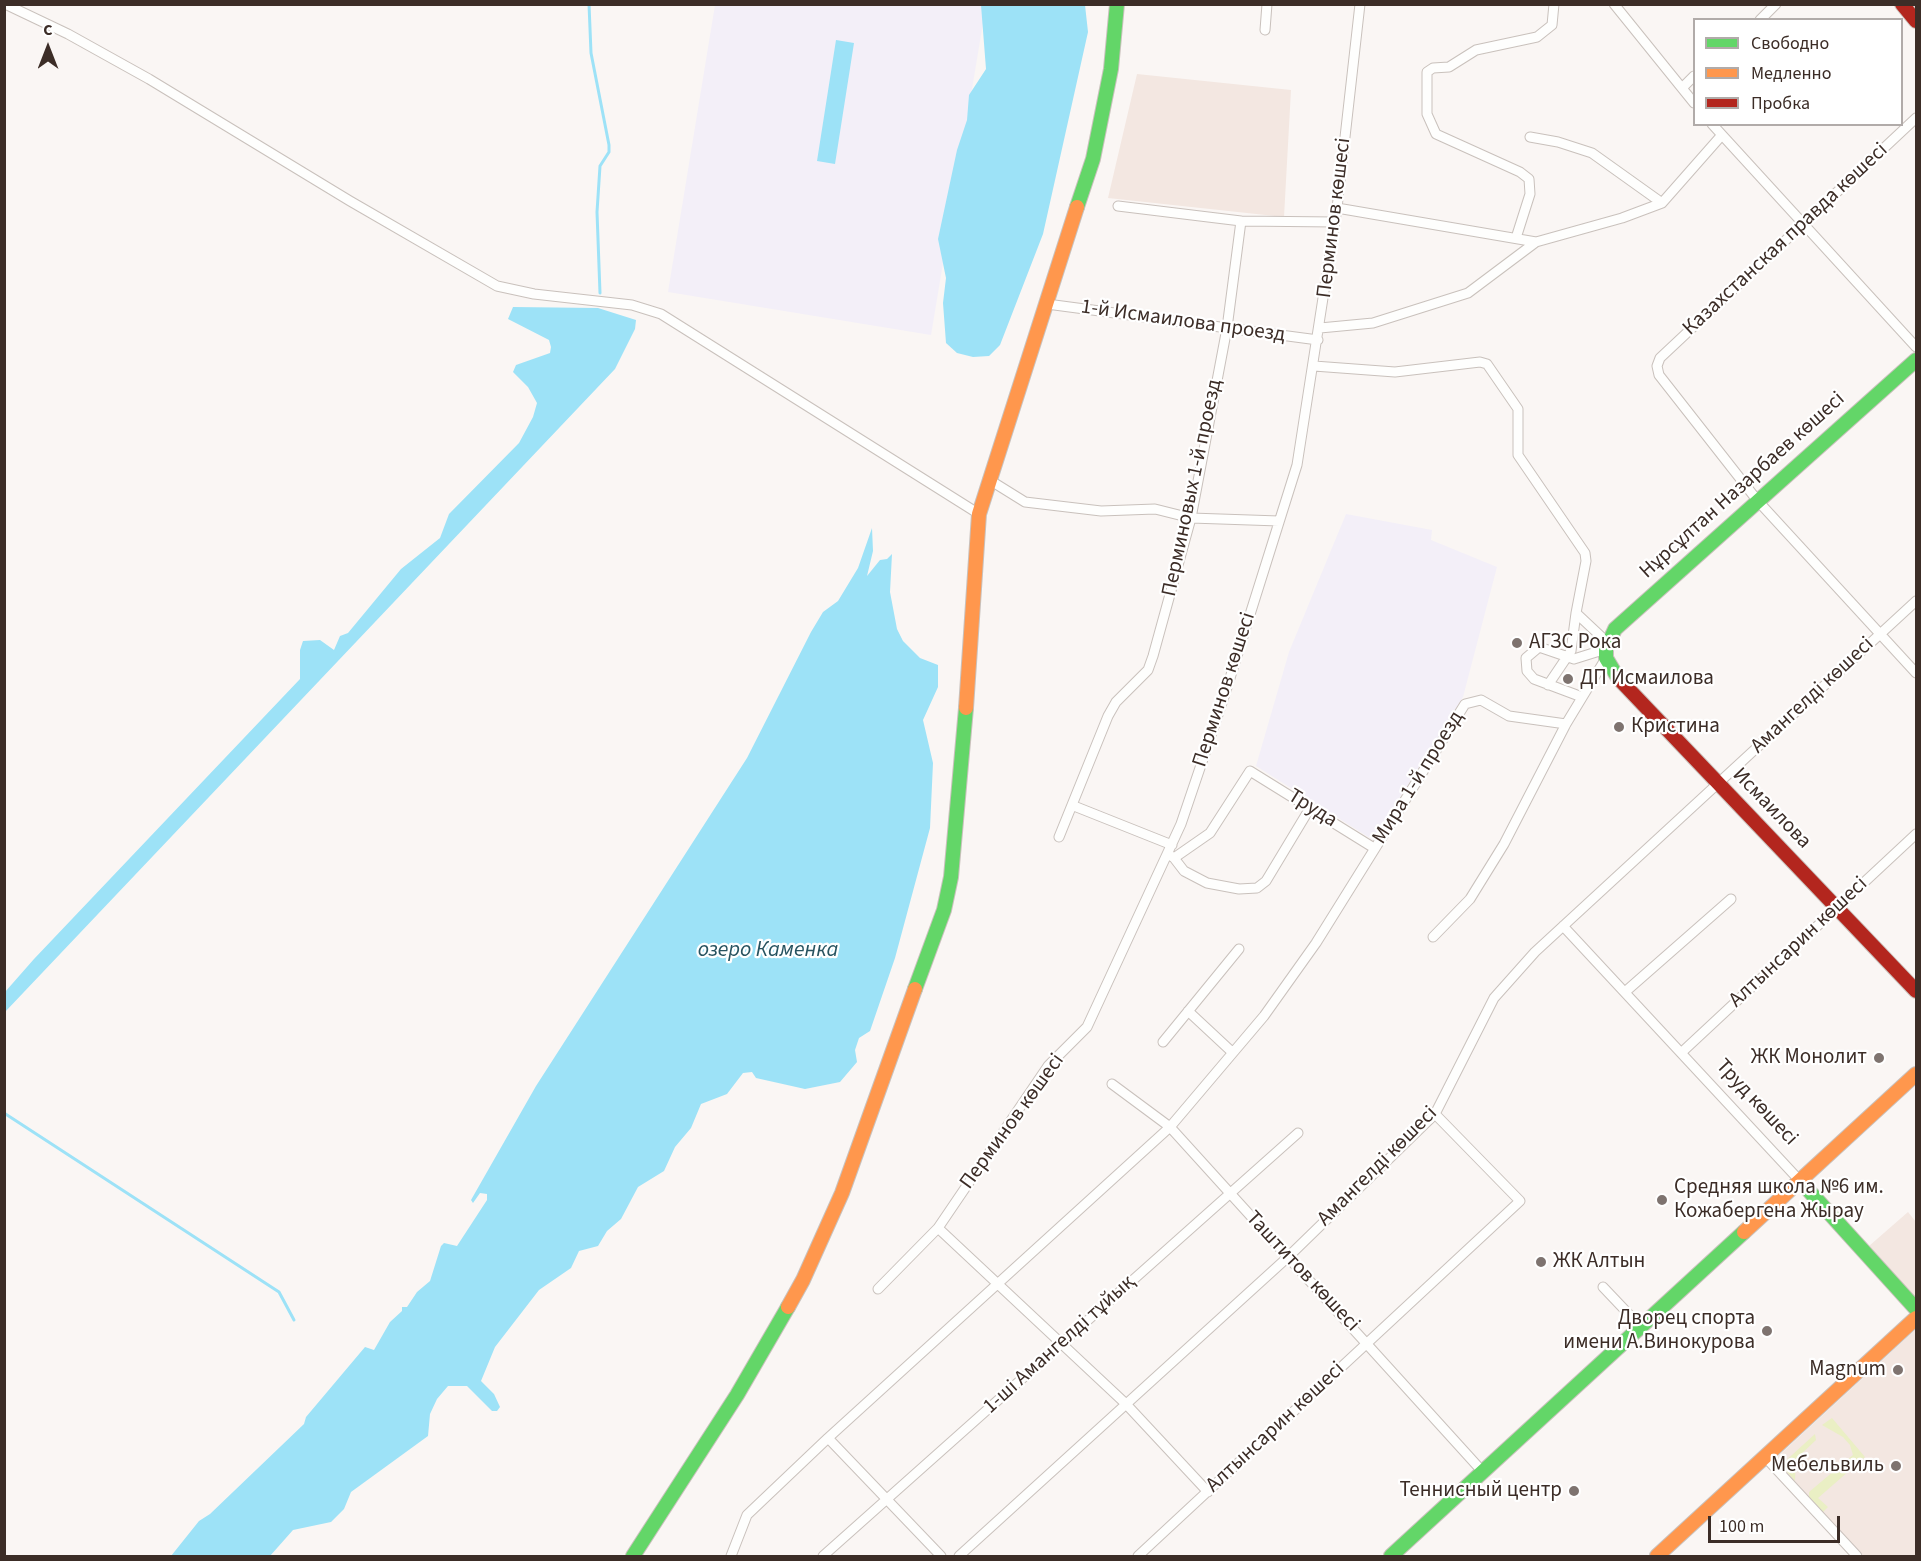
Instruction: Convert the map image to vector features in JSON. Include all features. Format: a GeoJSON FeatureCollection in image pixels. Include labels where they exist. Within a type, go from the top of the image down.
{"type":"FeatureCollection","features":[{"type":"Feature","properties":{"kind":"main road"},"geometry":{"type":"LineString","coordinates":[[633,1557],[737,1395],[803,1280],[842,1193],[944,910],[951,877],[962,769],[979,514],[988,479],[1047,304],[1098,141],[1111,69],[1117,4]]}},
{"type":"Feature","properties":{"kind":"main road"},"geometry":{"type":"LineString","coordinates":[[1902,4],[1917,21]]}},
{"type":"Feature","properties":{"kind":"main road","name":"Нұрсұлтан Назарбаев көшесі"},"geometry":{"type":"LineString","coordinates":[[1607,650],[1615,629],[1756,500],[1917,360]]}},
{"type":"Feature","properties":{"kind":"main road","name":"Исмаилова"},"geometry":{"type":"LineString","coordinates":[[1607,650],[1619,680],[1917,991]]}},
{"type":"Feature","properties":{"kind":"main road"},"geometry":{"type":"LineString","coordinates":[[1391,1557],[1917,1074]]}},
{"type":"Feature","properties":{"kind":"main road","name":"Труд көшесі"},"geometry":{"type":"LineString","coordinates":[[1801,1182],[1917,1309]]}},
{"type":"Feature","properties":{"kind":"main road"},"geometry":{"type":"LineString","coordinates":[[1657,1557],[1917,1318]]}},
{"type":"Feature","properties":{"kind":"street"},"geometry":{"type":"LineString","coordinates":[[5,4],[68,34],[149,79],[350,201],[497,286],[534,294],[632,305],[661,314],[979,514]]}},
{"type":"Feature","properties":{"kind":"street"},"geometry":{"type":"LineString","coordinates":[[1265,30],[1267,4]]}},
{"type":"Feature","properties":{"kind":"street","name":"Перминов көшесі"},"geometry":{"type":"LineString","coordinates":[[878,1289],[939,1228],[1048,1066],[1088,1027],[1172,852],[1225,694],[1297,465],[1337,208],[1360,4]]}},
{"type":"Feature","properties":{"kind":"street"},"geometry":{"type":"LineString","coordinates":[[1516,238],[1530,194],[1529,179],[1520,172],[1436,134],[1427,114],[1426,75],[1430,69],[1449,67],[1476,50],[1537,37],[1552,25],[1554,4]]}},
{"type":"Feature","properties":{"kind":"street"},"geometry":{"type":"LineString","coordinates":[[1614,4],[1693,101]]}},
{"type":"Feature","properties":{"kind":"street"},"geometry":{"type":"LineString","coordinates":[[1762,18],[1776,4]]}},
{"type":"Feature","properties":{"kind":"street"},"geometry":{"type":"LineString","coordinates":[[1682,87],[1693,78]]}},
{"type":"Feature","properties":{"kind":"street","name":"Казахстанская правда көшесі"},"geometry":{"type":"LineString","coordinates":[[1756,500],[1659,375],[1660,358],[1917,118]]}},
{"type":"Feature","properties":{"kind":"street"},"geometry":{"type":"LineString","coordinates":[[1714,126],[1917,347]]}},
{"type":"Feature","properties":{"kind":"street"},"geometry":{"type":"LineString","coordinates":[[1320,328],[1373,323],[1468,293],[1536,242],[1622,218],[1662,203],[1721,136]]}},
{"type":"Feature","properties":{"kind":"street"},"geometry":{"type":"LineString","coordinates":[[1530,137],[1558,142],[1592,153],[1662,203]]}},
{"type":"Feature","properties":{"kind":"street"},"geometry":{"type":"LineString","coordinates":[[1118,206],[1241,221],[1335,222]]}},
{"type":"Feature","properties":{"kind":"street"},"geometry":{"type":"LineString","coordinates":[[1337,208],[1536,242]]}},
{"type":"Feature","properties":{"kind":"street","name":"Перминовых 1-й проезд"},"geometry":{"type":"LineString","coordinates":[[1059,837],[1074,806],[1108,716],[1116,702],[1150,664],[1191,518],[1227,328],[1241,221]]}},
{"type":"Feature","properties":{"kind":"street","name":"1-й Исмаилова проезд"},"geometry":{"type":"LineString","coordinates":[[1047,304],[1318,340]]}},
{"type":"Feature","properties":{"kind":"street"},"geometry":{"type":"LineString","coordinates":[[1314,366],[1395,372],[1485,363],[1518,409],[1518,455],[1585,553],[1586,561],[1576,613],[1573,644],[1567,658],[1548,685]]}},
{"type":"Feature","properties":{"kind":"street"},"geometry":{"type":"LineString","coordinates":[[988,479],[1025,502],[1101,511],[1155,509],[1191,518],[1279,521]]}},
{"type":"Feature","properties":{"kind":"street"},"geometry":{"type":"LineString","coordinates":[[1756,500],[1917,673]]}},
{"type":"Feature","properties":{"kind":"street","name":"Амангелді көшесі"},"geometry":{"type":"LineString","coordinates":[[959,1557],[1288,1257],[1435,1114],[1494,998],[1535,952],[1917,601]]}},
{"type":"Feature","properties":{"kind":"street"},"geometry":{"type":"LineString","coordinates":[[1576,613],[1607,650],[1581,658],[1567,658],[1545,648],[1529,653],[1526,658],[1527,671],[1534,679],[1582,697]]}},
{"type":"Feature","properties":{"kind":"street","name":"Нұрсұлтан Назарбаев көшесі"},"geometry":{"type":"LineString","coordinates":[[1433,937],[1470,899],[1504,844],[1607,650]]}},
{"type":"Feature","properties":{"kind":"street","name":"Мира 1-й проезд"},"geometry":{"type":"LineString","coordinates":[[1232,1052],[1264,1016],[1316,943],[1468,702],[1484,701],[1509,716],[1566,724]]}},
{"type":"Feature","properties":{"kind":"street","name":"Труда"},"geometry":{"type":"LineString","coordinates":[[1172,852],[1213,830],[1250,771],[1374,848]]}},
{"type":"Feature","properties":{"kind":"street"},"geometry":{"type":"LineString","coordinates":[[1074,806],[1172,852],[1184,871],[1207,883],[1239,889],[1257,888],[1266,882],[1310,807]]}},
{"type":"Feature","properties":{"kind":"street","name":"Алтынсарин көшесі"},"geometry":{"type":"LineString","coordinates":[[1681,1053],[1917,834]]}},
{"type":"Feature","properties":{"kind":"street"},"geometry":{"type":"LineString","coordinates":[[1625,992],[1731,899]]}},
{"type":"Feature","properties":{"kind":"street","name":"Труд көшесі"},"geometry":{"type":"LineString","coordinates":[[1563,926],[1801,1182]]}},
{"type":"Feature","properties":{"kind":"street"},"geometry":{"type":"LineString","coordinates":[[1163,1042],[1239,949]]}},
{"type":"Feature","properties":{"kind":"street"},"geometry":{"type":"LineString","coordinates":[[731,1557],[747,1515],[828,1438],[1170,1127],[1232,1052],[1188,1011]]}},
{"type":"Feature","properties":{"kind":"street","name":"Таштитов көшесі"},"geometry":{"type":"LineString","coordinates":[[1112,1084],[1170,1127],[1368,1343],[1482,1472]]}},
{"type":"Feature","properties":{"kind":"street","name":"Алтынсарин көшесі"},"geometry":{"type":"LineString","coordinates":[[1138,1557],[1520,1200],[1435,1114]]}},
{"type":"Feature","properties":{"kind":"street","name":"1-ші Амангелді тұйық"},"geometry":{"type":"LineString","coordinates":[[822,1557],[1298,1133]]}},
{"type":"Feature","properties":{"kind":"street"},"geometry":{"type":"LineString","coordinates":[[939,1228],[1125,1404],[1208,1492]]}},
{"type":"Feature","properties":{"kind":"street"},"geometry":{"type":"LineString","coordinates":[[1603,1287],[1641,1327]]}},
{"type":"Feature","properties":{"kind":"street"},"geometry":{"type":"LineString","coordinates":[[828,1438],[941,1557]]}},
{"type":"Feature","properties":{"kind":"street"},"geometry":{"type":"LineString","coordinates":[[1766,1458],[1857,1557]]}},
{"type":"Feature","properties":{"kind":"shaded area"},"geometry":{"type":"Polygon","coordinates":[[[715,5],[986,5],[931,335],[668,292],[715,5]]]}},
{"type":"Feature","properties":{"kind":"shaded area"},"geometry":{"type":"Polygon","coordinates":[[[1137,74],[1291,90],[1284,217],[1108,198],[1137,74]]]}},
{"type":"Feature","properties":{"kind":"shaded area"},"geometry":{"type":"Polygon","coordinates":[[[1346,514],[1432,530],[1431,540],[1497,567],[1463,697],[1373,840],[1256,766],[1289,652],[1346,514]]]}},
{"type":"Feature","properties":{"kind":"shaded area"},"geometry":{"type":"Polygon","coordinates":[[[1908,1212],[1916,1222],[1916,1299],[1869,1246],[1908,1212]]]}},
{"type":"Feature","properties":{"kind":"shaded area"},"geometry":{"type":"Polygon","coordinates":[[[1916,1329],[1916,1556],[1864,1556],[1773,1461],[1916,1329]]]}},
{"type":"Feature","properties":{"kind":"green space"},"geometry":{"type":"Polygon","coordinates":[[[1832,1418],[1865,1457],[1818,1498],[1828,1507],[1822,1513],[1809,1499],[1809,1492],[1853,1455],[1850,1445],[1843,1437],[1822,1425],[1832,1418]]]}},
{"type":"Feature","properties":{"kind":"green space"},"geometry":{"type":"Polygon","coordinates":[[[1815,1434],[1816,1440],[1796,1459],[1795,1481],[1781,1465],[1815,1434]]]}},
{"type":"Feature","properties":{"kind":"water"},"geometry":{"type":"Polygon","coordinates":[[[981,5],[1085,5],[1088,32],[1043,234],[1000,345],[989,356],[973,357],[957,353],[946,343],[943,303],[946,278],[938,239],[957,150],[967,120],[969,95],[986,69],[981,5]]]}},
{"type":"Feature","properties":{"kind":"water"},"geometry":{"type":"Polygon","coordinates":[[[836,40],[854,43],[835,164],[817,161],[836,40]]]}},
{"type":"Feature","properties":{"kind":"water"},"geometry":{"type":"Polygon","coordinates":[[[513,307],[598,308],[636,320],[635,329],[615,369],[5,1012],[5,992],[34,959],[300,679],[300,650],[303,641],[320,640],[334,650],[340,636],[348,633],[401,569],[440,538],[449,514],[519,443],[533,417],[537,403],[528,387],[513,372],[516,365],[550,353],[551,347],[549,340],[508,319],[513,307]]]}},
{"type":"Feature","properties":{"kind":"water","name":"озеро Каменка"},"geometry":{"type":"Polygon","coordinates":[[[872,528],[873,551],[867,576],[880,560],[887,559],[892,554],[890,592],[897,629],[903,641],[920,658],[938,665],[938,687],[923,720],[933,763],[930,828],[895,958],[870,1031],[859,1038],[855,1050],[857,1062],[840,1082],[805,1089],[756,1078],[752,1072],[743,1073],[727,1094],[701,1104],[691,1128],[675,1147],[664,1171],[638,1187],[621,1219],[607,1231],[598,1246],[579,1251],[571,1268],[539,1290],[495,1347],[481,1381],[494,1394],[500,1407],[497,1411],[492,1411],[467,1386],[448,1386],[437,1399],[430,1414],[428,1436],[351,1492],[344,1509],[331,1522],[293,1530],[270,1556],[171,1556],[199,1521],[210,1514],[304,1424],[306,1417],[365,1347],[374,1350],[390,1322],[402,1311],[402,1307],[407,1307],[417,1292],[430,1281],[441,1246],[444,1243],[457,1246],[487,1200],[487,1194],[480,1193],[473,1203],[471,1200],[536,1086],[747,758],[811,632],[823,612],[838,601],[858,568],[872,528]]]}},
{"type":"Feature","properties":{"kind":"waterway"},"geometry":{"type":"LineString","coordinates":[[589,4],[591,53],[609,145],[609,152],[600,166],[597,212],[600,293]]}},
{"type":"Feature","properties":{"kind":"waterway"},"geometry":{"type":"LineString","coordinates":[[4,1113],[279,1292],[294,1320]]}},
{"type":"Feature","properties":{"kind":"traffic: fast"},"geometry":{"type":"LineString","coordinates":[[1077,207],[1093,159],[1111,69],[1117,4]]}},
{"type":"Feature","properties":{"kind":"traffic: fast"},"geometry":{"type":"LineString","coordinates":[[1618,678],[1606,658],[1606,649],[1615,629],[1916,360]]}},
{"type":"Feature","properties":{"kind":"traffic: fast"},"geometry":{"type":"LineString","coordinates":[[915,989],[944,910],[951,877],[966,708]]}},
{"type":"Feature","properties":{"kind":"traffic: fast"},"geometry":{"type":"LineString","coordinates":[[1801,1182],[1916,1309]]}},
{"type":"Feature","properties":{"kind":"traffic: fast"},"geometry":{"type":"LineString","coordinates":[[1391,1556],[1744,1232]]}},
{"type":"Feature","properties":{"kind":"traffic: fast"},"geometry":{"type":"LineString","coordinates":[[633,1556],[737,1395],[788,1307]]}},
{"type":"Feature","properties":{"kind":"traffic: slow"},"geometry":{"type":"LineString","coordinates":[[966,708],[979,514],[1077,207]]}},
{"type":"Feature","properties":{"kind":"traffic: slow"},"geometry":{"type":"LineString","coordinates":[[788,1307],[803,1280],[842,1193],[915,989]]}},
{"type":"Feature","properties":{"kind":"traffic: slow"},"geometry":{"type":"LineString","coordinates":[[1744,1232],[1916,1074]]}},
{"type":"Feature","properties":{"kind":"traffic: slow"},"geometry":{"type":"LineString","coordinates":[[1657,1556],[1916,1318]]}},
{"type":"Feature","properties":{"kind":"traffic: jam"},"geometry":{"type":"LineString","coordinates":[[1902,4],[1916,21]]}},
{"type":"Feature","properties":{"kind":"traffic: jam"},"geometry":{"type":"LineString","coordinates":[[1618,678],[1916,991]]}},
{"type":"Feature","properties":{"kind":"place","name":"АГЗС Рока"},"geometry":{"type":"Point","coordinates":[1517,643]}},
{"type":"Feature","properties":{"kind":"place","name":"ДП Исмаилова"},"geometry":{"type":"Point","coordinates":[1568,679]}},
{"type":"Feature","properties":{"kind":"place","name":"Кристина"},"geometry":{"type":"Point","coordinates":[1619,727]}},
{"type":"Feature","properties":{"kind":"place","name":"ЖК Монолит"},"geometry":{"type":"Point","coordinates":[1879,1058]}},
{"type":"Feature","properties":{"kind":"place","name":"Средняя школа №6 им. Кожабергена Жырау"},"geometry":{"type":"Point","coordinates":[1662,1200]}},
{"type":"Feature","properties":{"kind":"place","name":"ЖК Алтын"},"geometry":{"type":"Point","coordinates":[1541,1262]}},
{"type":"Feature","properties":{"kind":"place","name":"Дворец спорта имени А.Винокурова"},"geometry":{"type":"Point","coordinates":[1767,1331]}},
{"type":"Feature","properties":{"kind":"place","name":"Magnum"},"geometry":{"type":"Point","coordinates":[1898,1370]}},
{"type":"Feature","properties":{"kind":"place","name":"Мебельвиль"},"geometry":{"type":"Point","coordinates":[1896,1466]}},
{"type":"Feature","properties":{"kind":"place","name":"Теннисный центр"},"geometry":{"type":"Point","coordinates":[1574,1491]}}]}
